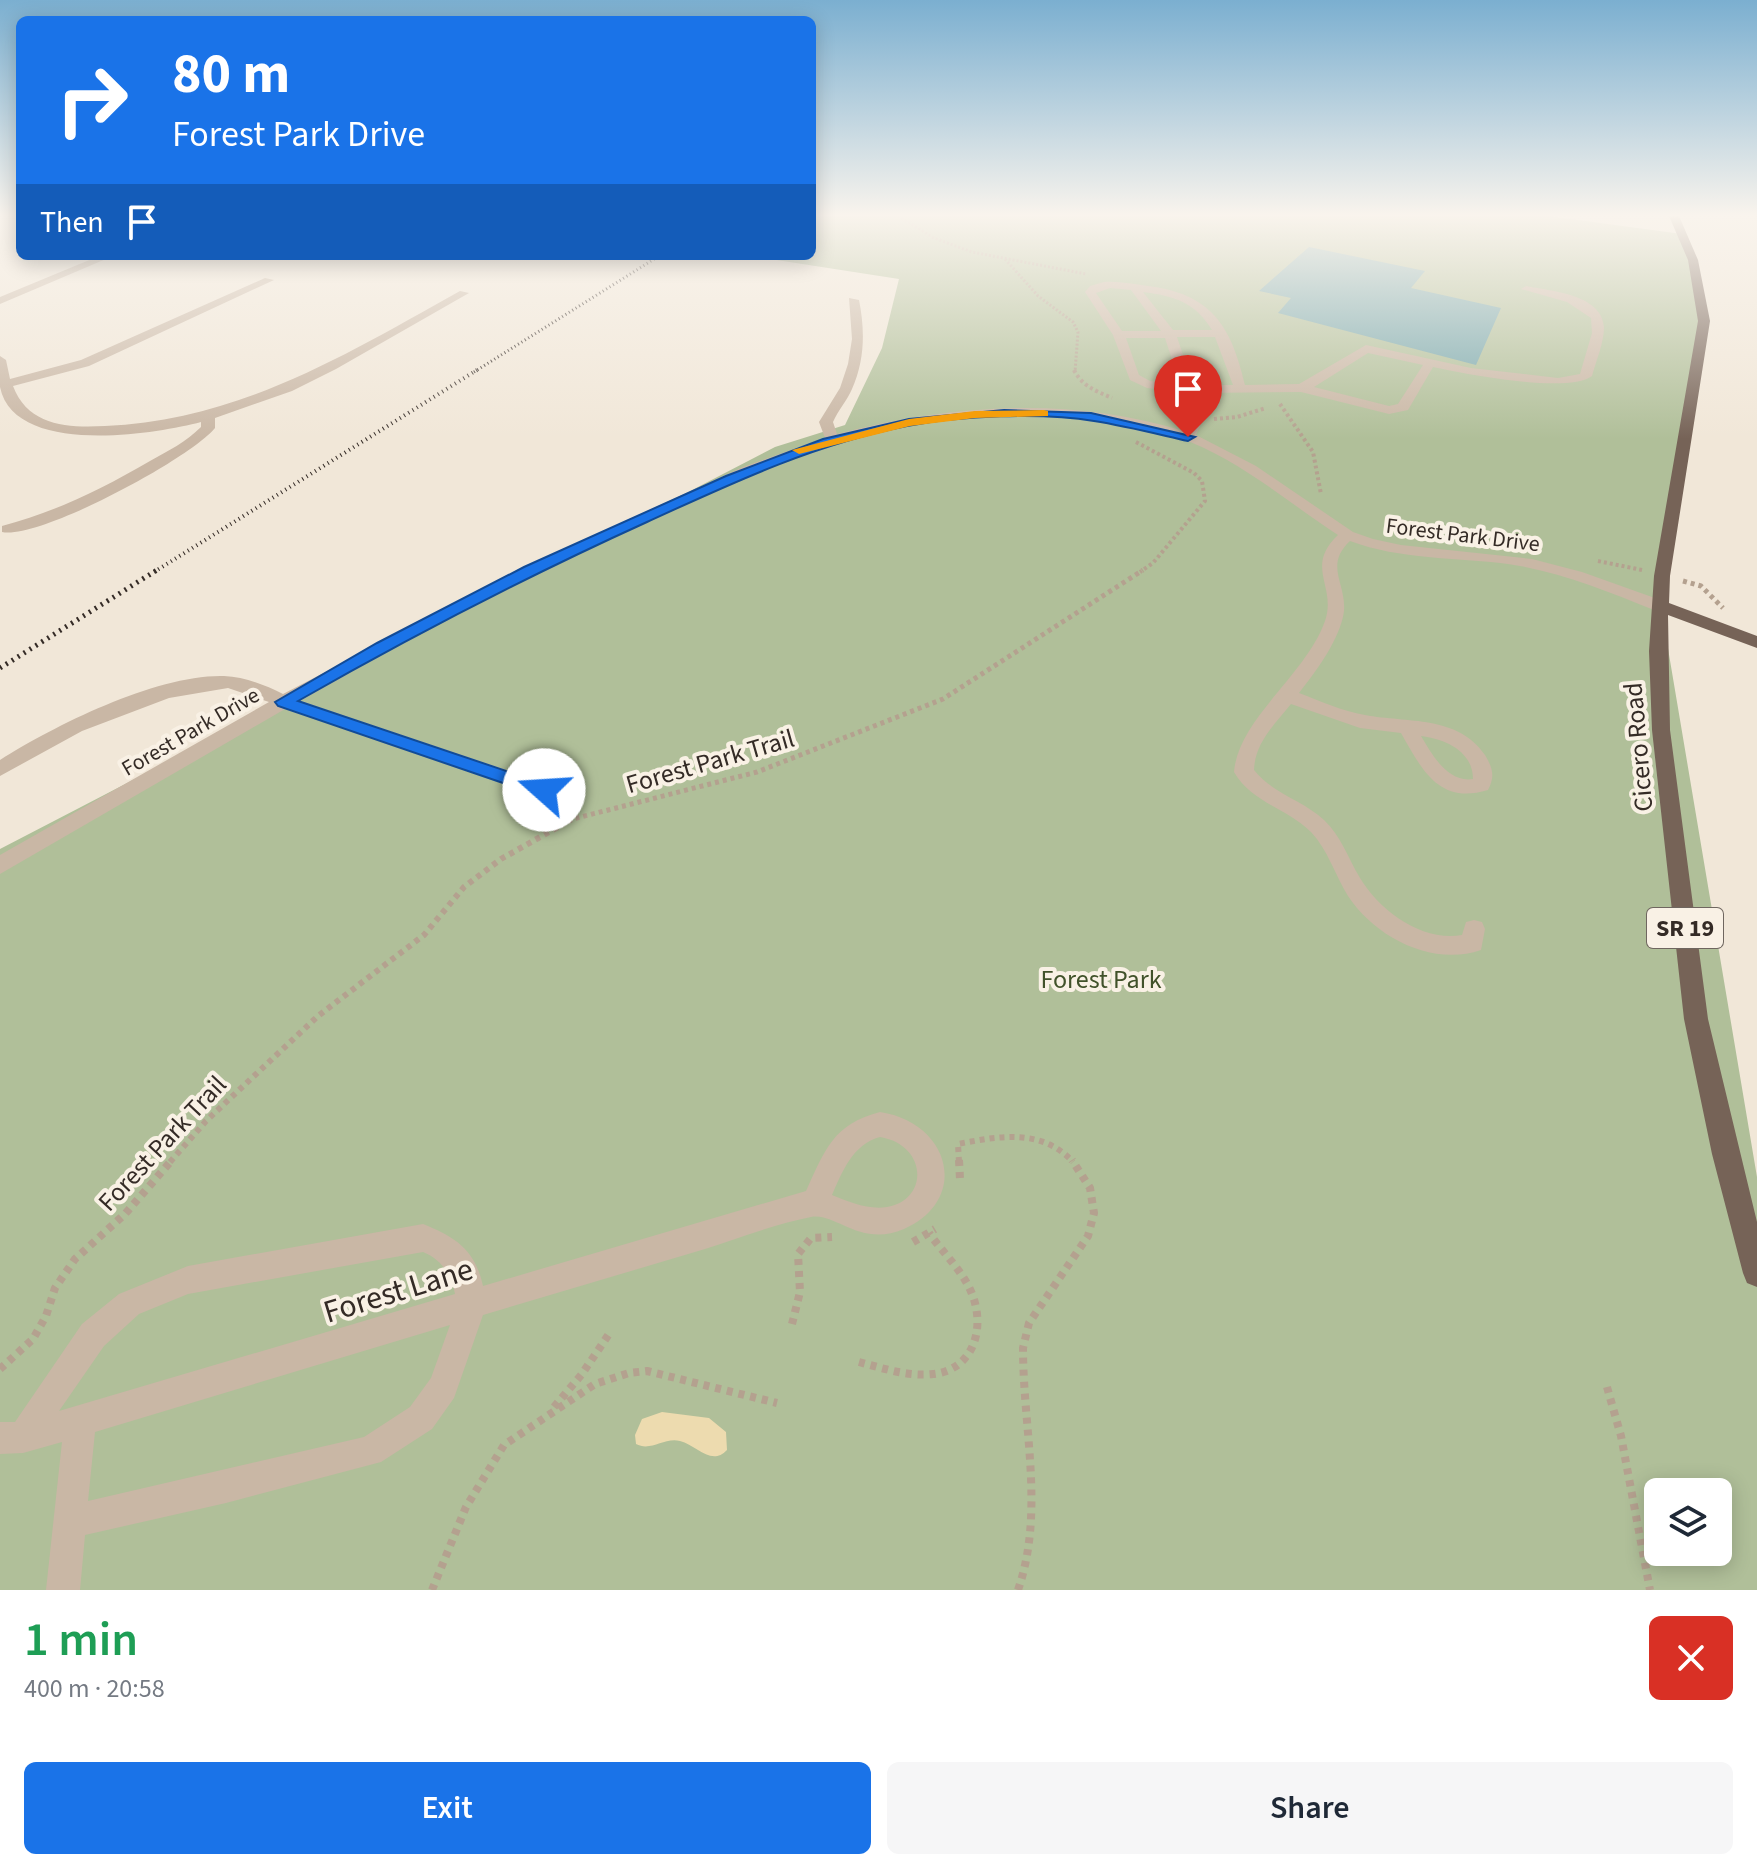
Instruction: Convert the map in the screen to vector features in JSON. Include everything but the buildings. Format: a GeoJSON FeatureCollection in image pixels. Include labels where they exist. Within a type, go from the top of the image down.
{"type":"FeatureCollection","features":[{"type":"Feature","properties":{"kind":"main road","name":"Cicero Road"},"geometry":{"type":"LineString","coordinates":[[1698,290],[1704,321],[1662,576],[1661,730],[1696,1019],[1725,1154],[1757,1273]]}},
{"type":"Feature","properties":{"kind":"main road"},"geometry":{"type":"LineString","coordinates":[[1660,606],[1757,642]]}},
{"type":"Feature","properties":{"kind":"street"},"geometry":{"type":"LineString","coordinates":[[0,301],[26,290]]}},
{"type":"Feature","properties":{"kind":"street"},"geometry":{"type":"LineString","coordinates":[[2,386],[85,363],[246,290]]}},
{"type":"Feature","properties":{"kind":"street"},"geometry":{"type":"LineString","coordinates":[[1091,290],[1119,335],[1134,377],[1139,381],[1188,389],[1301,388],[1389,410],[1403,407],[1430,363]]}},
{"type":"Feature","properties":{"kind":"street"},"geometry":{"type":"LineString","coordinates":[[1136,290],[1170,334],[1197,416],[1188,437]]}},
{"type":"Feature","properties":{"kind":"street"},"geometry":{"type":"LineString","coordinates":[[1152,290],[1196,302],[1219,333],[1236,369],[1240,389]]}},
{"type":"Feature","properties":{"kind":"street"},"geometry":{"type":"LineString","coordinates":[[1301,388],[1317,382],[1366,349],[1471,372],[1508,373],[1566,383],[1586,376],[1598,324],[1593,312],[1554,295],[1532,290]]}},
{"type":"Feature","properties":{"kind":"street"},"geometry":{"type":"LineString","coordinates":[[0,360],[2,386],[19,413],[35,422],[78,430],[130,430],[208,418],[282,392],[464,293]]}},
{"type":"Feature","properties":{"kind":"street"},"geometry":{"type":"LineString","coordinates":[[834,439],[826,421],[842,398],[855,366],[859,342],[859,323],[853,300]]}},
{"type":"Feature","properties":{"kind":"street"},"geometry":{"type":"LineString","coordinates":[[1119,335],[1219,333]]}},
{"type":"Feature","properties":{"kind":"street","name":"Forest Park Drive"},"geometry":{"type":"LineString","coordinates":[[0,865],[284,702],[543,563],[794,452],[834,439],[909,422],[975,415],[1059,414],[1142,426],[1188,437],[1247,468],[1348,535],[1399,551],[1487,556],[1545,567],[1593,580],[1660,606]]}},
{"type":"Feature","properties":{"kind":"street"},"geometry":{"type":"LineString","coordinates":[[7,529],[55,516],[87,501],[196,440],[208,428],[208,418]]}},
{"type":"Feature","properties":{"kind":"street"},"geometry":{"type":"LineString","coordinates":[[1348,535],[1327,559],[1336,596],[1333,621],[1323,643],[1253,739],[1245,757],[1244,772],[1262,795],[1309,818],[1339,857],[1354,887],[1372,909],[1396,928],[1442,947],[1458,948],[1473,943],[1474,929]]}},
{"type":"Feature","properties":{"kind":"street"},"geometry":{"type":"LineString","coordinates":[[0,769],[116,708],[183,688],[220,682],[250,686],[284,702],[544,790]]}},
{"type":"Feature","properties":{"kind":"street"},"geometry":{"type":"LineString","coordinates":[[1287,696],[1360,721],[1407,728]]}},
{"type":"Feature","properties":{"kind":"street","name":"Forest Lane"},"geometry":{"type":"LineString","coordinates":[[12,1438],[80,1421],[815,1202]]}},
{"type":"Feature","properties":{"kind":"street"},"geometry":{"type":"LineString","coordinates":[[12,1438],[93,1335],[129,1304],[188,1280],[423,1238],[447,1248],[467,1279],[472,1305],[443,1387],[421,1418],[370,1451],[70,1522]]}},
{"type":"Feature","properties":{"kind":"street"},"geometry":{"type":"LineString","coordinates":[[63,1590],[80,1421]]}},
{"type":"Feature","properties":{"kind":"path"},"geometry":{"type":"LineString","coordinates":[[1033,290],[1073,323],[1077,333],[1072,370],[1075,377],[1119,400]]}},
{"type":"Feature","properties":{"kind":"path"},"geometry":{"type":"LineString","coordinates":[[1197,416],[1212,419],[1237,417],[1281,404],[1313,452],[1319,491],[1326,501]]}},
{"type":"Feature","properties":{"kind":"path","name":"Forest Park Trail"},"geometry":{"type":"LineString","coordinates":[[0,1369],[33,1339],[46,1316],[55,1288],[75,1259],[125,1214],[206,1121],[318,1016],[424,935],[464,887],[501,859],[573,819],[757,772],[943,699],[1153,563],[1205,501],[1202,481],[1192,470],[1136,443],[1142,426]]}},
{"type":"Feature","properties":{"kind":"path"},"geometry":{"type":"LineString","coordinates":[[1592,561],[1609,561],[1701,586],[1729,612]]}},
{"type":"Feature","properties":{"kind":"path"},"geometry":{"type":"LineString","coordinates":[[958,1144],[1018,1134],[1049,1143],[1076,1164],[1088,1185],[1093,1204],[1093,1224],[1082,1251],[1039,1307],[1023,1346],[1031,1530],[1026,1572],[1018,1590]]}},
{"type":"Feature","properties":{"kind":"path"},"geometry":{"type":"LineString","coordinates":[[859,1362],[916,1375],[933,1375],[956,1367],[972,1350],[979,1335],[972,1291],[929,1233]]}},
{"type":"Feature","properties":{"kind":"path"},"geometry":{"type":"LineString","coordinates":[[548,1414],[582,1374],[611,1331]]}},
{"type":"Feature","properties":{"kind":"path"},"geometry":{"type":"LineString","coordinates":[[432,1590],[466,1507],[504,1445],[595,1384],[629,1373],[647,1371],[777,1403]]}},
{"type":"Feature","properties":{"kind":"path"},"geometry":{"type":"LineString","coordinates":[[1607,1387],[1621,1436],[1650,1590]]}},
{"type":"Feature","properties":{"kind":"green space","name":"Forest Park"},"geometry":{"type":"Polygon","coordinates":[[[896,290],[1696,290],[1704,321],[1661,607],[1757,1177],[1757,1590],[0,1590],[0,849],[775,447],[845,425],[882,348],[896,290]]]}},
{"type":"Feature","properties":{"kind":"sand"},"geometry":{"type":"Polygon","coordinates":[[[662,1412],[709,1418],[726,1432],[727,1450],[721,1455],[710,1456],[674,1440],[647,1446],[636,1444],[635,1435],[642,1419],[662,1412]]]}},
{"type":"Feature","properties":{"kind":"water"},"geometry":{"type":"Polygon","coordinates":[[[1421,290],[1501,308],[1476,365],[1278,313],[1291,298],[1259,291],[1421,290]]]}},
{"type":"Feature","properties":{"kind":"railway"},"geometry":{"type":"LineString","coordinates":[[474,372],[604,290]]}},
{"type":"Feature","properties":{"kind":"railway"},"geometry":{"type":"LineString","coordinates":[[154,572],[477,370]]}},
{"type":"Feature","properties":{"kind":"railway"},"geometry":{"type":"LineString","coordinates":[[0,668],[157,570]]}},
{"type":"Feature","properties":{"kind":"slow traffic"},"geometry":{"type":"LineString","coordinates":[[799,450],[909,422],[975,415],[1044,414]]}},
{"type":"Feature","properties":{"kind":"route"},"geometry":{"type":"LineString","coordinates":[[544,790],[284,702],[382,646],[529,570],[731,478],[823,442],[909,422],[1004,414],[1059,414],[1117,420],[1188,437]]}}]}
